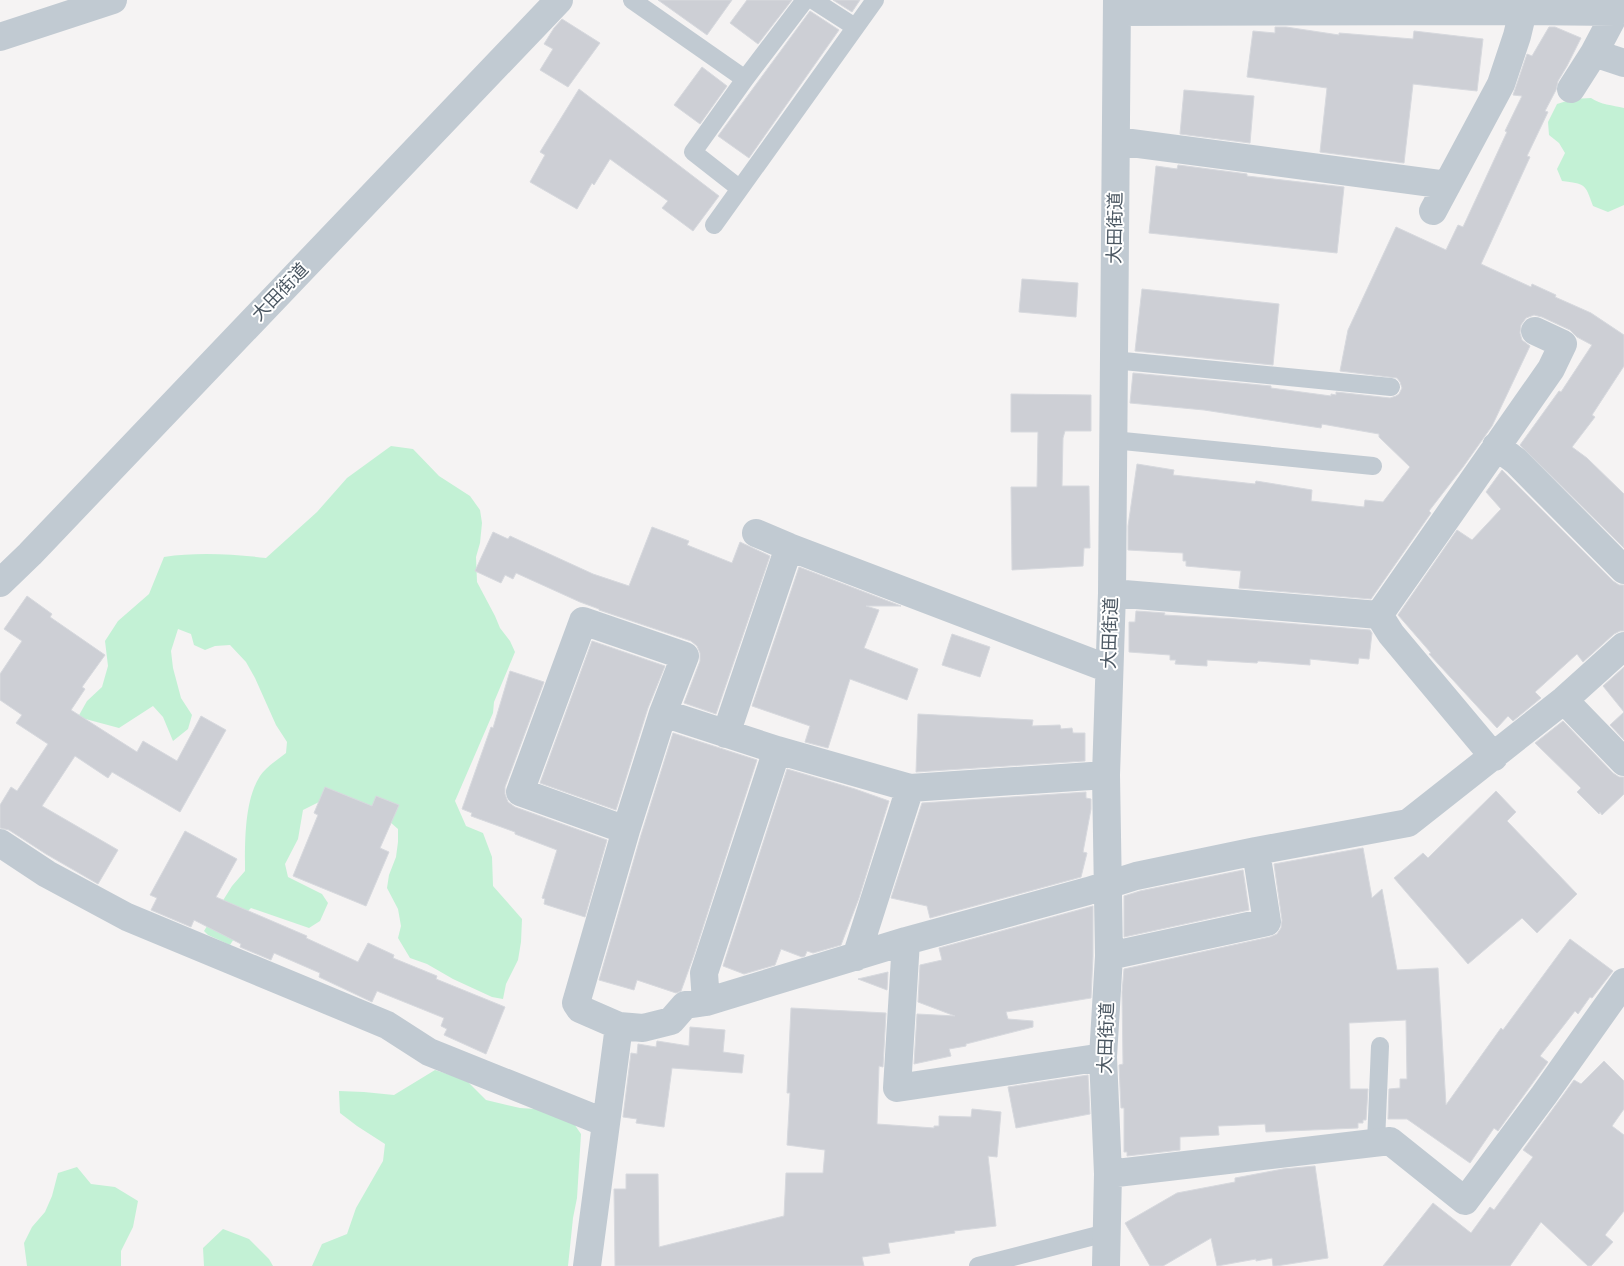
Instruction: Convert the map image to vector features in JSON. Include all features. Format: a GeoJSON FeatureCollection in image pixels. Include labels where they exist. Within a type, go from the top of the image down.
{"type":"FeatureCollection","features":[{"type":"Feature","properties":{"kind":"street"},"geometry":{"type":"LineString","coordinates":[[0,37],[48,10],[113,0]]}},
{"type":"Feature","properties":{"kind":"street","name":"大田街道"},"geometry":{"type":"LineString","coordinates":[[0,583],[559,0]]}},
{"type":"Feature","properties":{"kind":"street"},"geometry":{"type":"LineString","coordinates":[[1117,6],[1523,11],[1619,6]]}},
{"type":"Feature","properties":{"kind":"street","name":"大田街道"},"geometry":{"type":"LineString","coordinates":[[1106,1266],[1108,1174],[1103,1057],[1109,956],[1106,775],[1112,593],[1117,6]]}},
{"type":"Feature","properties":{"kind":"street"},"geometry":{"type":"LineString","coordinates":[[1571,89],[1594,53],[1619,6]]}},
{"type":"Feature","properties":{"kind":"street"},"geometry":{"type":"LineString","coordinates":[[1434,211],[1501,84],[1523,11]]}},
{"type":"Feature","properties":{"kind":"street"},"geometry":{"type":"LineString","coordinates":[[1594,53],[1624,63]]}},
{"type":"Feature","properties":{"kind":"street"},"geometry":{"type":"LineString","coordinates":[[1116,141],[1447,185]]}},
{"type":"Feature","properties":{"kind":"street"},"geometry":{"type":"LineString","coordinates":[[1379,615],[1550,369],[1563,344],[1535,331]]}},
{"type":"Feature","properties":{"kind":"street"},"geometry":{"type":"LineString","coordinates":[[1496,446],[1516,461],[1624,570]]}},
{"type":"Feature","properties":{"kind":"street"},"geometry":{"type":"LineString","coordinates":[[756,533],[1109,669]]}},
{"type":"Feature","properties":{"kind":"street"},"geometry":{"type":"LineString","coordinates":[[726,734],[790,547]]}},
{"type":"Feature","properties":{"kind":"street"},"geometry":{"type":"LineString","coordinates":[[1112,593],[1379,615]]}},
{"type":"Feature","properties":{"kind":"street"},"geometry":{"type":"LineString","coordinates":[[1379,615],[1391,634],[1494,756]]}},
{"type":"Feature","properties":{"kind":"street"},"geometry":{"type":"LineString","coordinates":[[626,830],[520,792],[583,621],[685,656],[663,713],[626,830],[576,1003],[580,1009],[619,1026],[642,1028],[672,1021],[685,1005],[706,1002],[906,941],[1136,876],[1256,851],[1408,823],[1564,700],[1624,646]]}},
{"type":"Feature","properties":{"kind":"street"},"geometry":{"type":"LineString","coordinates":[[1564,700],[1624,762]]}},
{"type":"Feature","properties":{"kind":"street"},"geometry":{"type":"LineString","coordinates":[[663,713],[777,750],[910,788],[1106,775]]}},
{"type":"Feature","properties":{"kind":"street"},"geometry":{"type":"LineString","coordinates":[[706,1002],[704,973],[777,750]]}},
{"type":"Feature","properties":{"kind":"street"},"geometry":{"type":"LineString","coordinates":[[856,957],[910,788]]}},
{"type":"Feature","properties":{"kind":"street"},"geometry":{"type":"LineString","coordinates":[[0,843],[47,874],[127,917],[387,1024],[429,1052],[606,1123]]}},
{"type":"Feature","properties":{"kind":"street"},"geometry":{"type":"LineString","coordinates":[[1109,956],[1268,922],[1256,851]]}},
{"type":"Feature","properties":{"kind":"street"},"geometry":{"type":"LineString","coordinates":[[906,941],[897,1088],[1103,1057]]}},
{"type":"Feature","properties":{"kind":"street"},"geometry":{"type":"LineString","coordinates":[[1108,1174],[1390,1141],[1465,1201],[1544,1095],[1624,982]]}},
{"type":"Feature","properties":{"kind":"street"},"geometry":{"type":"LineString","coordinates":[[587,1266],[619,1026]]}},
{"type":"Feature","properties":{"kind":"lane"},"geometry":{"type":"LineString","coordinates":[[632,0],[745,79]]}},
{"type":"Feature","properties":{"kind":"lane"},"geometry":{"type":"LineString","coordinates":[[740,188],[693,152],[805,0]]}},
{"type":"Feature","properties":{"kind":"lane"},"geometry":{"type":"LineString","coordinates":[[813,0],[855,28]]}},
{"type":"Feature","properties":{"kind":"lane"},"geometry":{"type":"LineString","coordinates":[[714,224],[875,0]]}},
{"type":"Feature","properties":{"kind":"lane"},"geometry":{"type":"LineString","coordinates":[[1113,360],[1391,387]]}},
{"type":"Feature","properties":{"kind":"lane"},"geometry":{"type":"LineString","coordinates":[[1113,440],[1373,466]]}},
{"type":"Feature","properties":{"kind":"lane"},"geometry":{"type":"LineString","coordinates":[[1376,1142],[1380,1046]]}},
{"type":"Feature","properties":{"kind":"lane"},"geometry":{"type":"LineString","coordinates":[[978,1266],[1106,1234]]}},
{"type":"Feature","properties":{"kind":"green space"},"geometry":{"type":"Polygon","coordinates":[[[1591,98],[1624,108],[1624,205],[1608,212],[1593,206],[1583,186],[1562,181],[1557,169],[1565,153],[1559,143],[1549,135],[1548,122],[1557,104],[1573,99],[1591,98]]]}},
{"type":"Feature","properties":{"kind":"green space"},"geometry":{"type":"Polygon","coordinates":[[[391,446],[413,449],[439,476],[470,496],[480,510],[482,523],[480,543],[476,557],[477,582],[500,628],[510,641],[515,652],[494,702],[493,713],[455,801],[466,826],[483,833],[492,857],[493,886],[522,919],[518,960],[506,984],[503,999],[492,997],[453,979],[427,964],[410,958],[398,938],[401,926],[398,909],[387,888],[389,875],[396,857],[398,829],[382,815],[327,798],[303,810],[298,839],[285,864],[288,877],[322,894],[328,903],[320,921],[309,928],[251,908],[242,917],[237,934],[230,945],[208,935],[204,931],[232,886],[245,871],[246,822],[251,797],[260,776],[286,753],[287,742],[276,725],[246,662],[230,645],[215,646],[205,650],[194,645],[191,634],[178,629],[171,651],[173,668],[181,698],[192,715],[188,729],[173,741],[163,717],[153,706],[119,728],[78,717],[87,701],[102,687],[108,666],[105,641],[118,621],[149,594],[164,557],[189,554],[215,554],[266,558],[317,512],[347,478],[391,446]]]}},
{"type":"Feature","properties":{"kind":"green space"},"geometry":{"type":"Polygon","coordinates":[[[435,1070],[466,1080],[486,1100],[520,1108],[552,1110],[570,1118],[581,1134],[577,1198],[568,1266],[312,1266],[322,1244],[347,1234],[356,1208],[383,1161],[385,1144],[340,1113],[339,1091],[394,1095],[435,1070]]]}},
{"type":"Feature","properties":{"kind":"green space"},"geometry":{"type":"Polygon","coordinates":[[[77,1167],[91,1184],[115,1187],[138,1201],[133,1227],[121,1251],[121,1266],[27,1266],[24,1243],[32,1227],[45,1212],[52,1196],[58,1173],[77,1167]]]}},
{"type":"Feature","properties":{"kind":"green space"},"geometry":{"type":"Polygon","coordinates":[[[223,1229],[249,1239],[269,1259],[273,1266],[204,1266],[203,1248],[223,1229]]]}},
{"type":"Feature","properties":{"kind":"building"},"geometry":{"type":"Polygon","coordinates":[[[658,0],[732,0],[707,35],[658,0]]]}},
{"type":"Feature","properties":{"kind":"building"},"geometry":{"type":"Polygon","coordinates":[[[747,0],[792,0],[758,44],[730,23],[747,0]]]}},
{"type":"Feature","properties":{"kind":"building"},"geometry":{"type":"Polygon","coordinates":[[[833,0],[860,0],[852,12],[833,0]]]}},
{"type":"Feature","properties":{"kind":"building"},"geometry":{"type":"Polygon","coordinates":[[[810,11],[839,30],[749,158],[718,136],[810,11]]]}},
{"type":"Feature","properties":{"kind":"building"},"geometry":{"type":"Polygon","coordinates":[[[562,19],[600,43],[568,87],[540,70],[553,49],[544,44],[562,19]]]}},
{"type":"Feature","properties":{"kind":"building"},"geometry":{"type":"Polygon","coordinates":[[[1275,27],[1339,35],[1339,33],[1413,39],[1414,31],[1483,39],[1477,91],[1413,84],[1404,163],[1320,152],[1327,88],[1247,77],[1253,31],[1275,33],[1275,27]]]}},
{"type":"Feature","properties":{"kind":"building"},"geometry":{"type":"Polygon","coordinates":[[[1549,27],[1555,27],[1581,38],[1558,81],[1556,90],[1545,111],[1548,112],[1527,156],[1530,157],[1481,264],[1531,287],[1532,284],[1556,295],[1555,297],[1591,313],[1624,335],[1624,366],[1592,415],[1595,417],[1572,447],[1587,458],[1624,494],[1624,548],[1520,445],[1559,391],[1561,392],[1592,345],[1577,337],[1570,330],[1534,315],[1526,318],[1521,325],[1520,333],[1522,340],[1530,346],[1492,426],[1429,511],[1431,513],[1371,599],[1239,588],[1241,571],[1186,566],[1186,561],[1183,561],[1183,553],[1128,550],[1128,526],[1137,464],[1174,470],[1173,475],[1255,484],[1256,481],[1312,490],[1311,501],[1364,507],[1365,500],[1383,502],[1410,467],[1379,437],[1379,434],[1322,424],[1321,428],[1204,410],[1130,403],[1133,373],[1271,386],[1271,388],[1331,396],[1331,394],[1336,395],[1336,392],[1390,398],[1399,394],[1402,388],[1397,378],[1340,371],[1348,330],[1396,227],[1446,250],[1458,225],[1463,227],[1522,96],[1513,95],[1527,54],[1532,56],[1549,27]]]}},
{"type":"Feature","properties":{"kind":"building"},"geometry":{"type":"Polygon","coordinates":[[[702,67],[727,86],[700,124],[674,105],[702,67]]]}},
{"type":"Feature","properties":{"kind":"building"},"geometry":{"type":"Polygon","coordinates":[[[579,89],[719,196],[693,231],[662,208],[668,201],[610,159],[594,185],[592,183],[577,209],[530,182],[545,155],[540,152],[579,89]]]}},
{"type":"Feature","properties":{"kind":"building"},"geometry":{"type":"Polygon","coordinates":[[[1184,90],[1254,96],[1250,143],[1180,134],[1184,90]]]}},
{"type":"Feature","properties":{"kind":"building"},"geometry":{"type":"Polygon","coordinates":[[[1178,165],[1247,174],[1247,176],[1344,187],[1337,253],[1149,233],[1156,166],[1177,169],[1178,165]]]}},
{"type":"Feature","properties":{"kind":"building"},"geometry":{"type":"Polygon","coordinates":[[[1022,279],[1078,283],[1076,317],[1019,312],[1022,279]]]}},
{"type":"Feature","properties":{"kind":"building"},"geometry":{"type":"Polygon","coordinates":[[[1142,289],[1279,304],[1273,365],[1135,351],[1142,289]]]}},
{"type":"Feature","properties":{"kind":"building"},"geometry":{"type":"Polygon","coordinates":[[[1011,394],[1091,395],[1091,431],[1065,431],[1063,438],[1062,486],[1089,486],[1090,548],[1084,548],[1083,566],[1012,570],[1011,487],[1037,487],[1038,432],[1011,432],[1011,394]]]}},
{"type":"Feature","properties":{"kind":"building"},"geometry":{"type":"Polygon","coordinates":[[[1502,470],[1613,581],[1619,585],[1624,585],[1624,631],[1614,634],[1583,662],[1577,654],[1535,692],[1541,698],[1513,721],[1508,716],[1497,728],[1429,654],[1431,653],[1398,615],[1457,530],[1472,540],[1501,509],[1486,492],[1502,470]]]}},
{"type":"Feature","properties":{"kind":"building"},"geometry":{"type":"Polygon","coordinates":[[[652,527],[689,541],[687,545],[732,563],[740,542],[770,556],[716,714],[684,703],[700,661],[700,653],[697,646],[691,641],[599,610],[516,573],[513,579],[505,575],[501,583],[475,571],[493,532],[508,539],[510,536],[593,574],[629,586],[652,527]]]}},
{"type":"Feature","properties":{"kind":"building"},"geometry":{"type":"Polygon","coordinates":[[[799,567],[901,606],[866,606],[879,610],[864,648],[918,669],[907,700],[850,679],[828,748],[805,742],[810,726],[752,706],[799,567]]]}},
{"type":"Feature","properties":{"kind":"building"},"geometry":{"type":"Polygon","coordinates":[[[27,596],[52,614],[50,617],[105,655],[82,687],[85,689],[71,710],[137,752],[143,741],[177,761],[201,716],[226,730],[180,812],[112,772],[108,778],[75,756],[42,806],[118,850],[98,884],[9,830],[0,828],[0,805],[11,787],[17,791],[48,744],[16,723],[22,715],[0,700],[0,674],[22,641],[4,629],[27,596]]]}},
{"type":"Feature","properties":{"kind":"building"},"geometry":{"type":"Polygon","coordinates":[[[1136,611],[1165,613],[1164,615],[1370,630],[1372,633],[1369,659],[1359,658],[1358,664],[1310,659],[1310,665],[1207,660],[1207,666],[1175,664],[1176,660],[1170,660],[1170,655],[1129,652],[1129,622],[1135,622],[1136,611]]]}},
{"type":"Feature","properties":{"kind":"building"},"geometry":{"type":"Polygon","coordinates":[[[952,634],[990,647],[980,677],[942,665],[952,634]]]}},
{"type":"Feature","properties":{"kind":"building"},"geometry":{"type":"Polygon","coordinates":[[[592,641],[665,666],[648,708],[616,810],[540,783],[592,641]]]}},
{"type":"Feature","properties":{"kind":"building"},"geometry":{"type":"Polygon","coordinates":[[[1624,667],[1624,712],[1603,686],[1624,667]]]}},
{"type":"Feature","properties":{"kind":"building"},"geometry":{"type":"Polygon","coordinates":[[[510,671],[544,682],[505,787],[508,802],[515,807],[607,840],[585,917],[544,904],[545,899],[542,898],[557,850],[471,816],[472,813],[462,809],[491,727],[493,728],[510,671]]]}},
{"type":"Feature","properties":{"kind":"building"},"geometry":{"type":"Polygon","coordinates":[[[1624,712],[1624,740],[1610,725],[1624,712]]]}},
{"type":"Feature","properties":{"kind":"building"},"geometry":{"type":"Polygon","coordinates":[[[918,714],[1033,720],[1032,726],[1060,725],[1061,729],[1072,728],[1073,733],[1085,733],[1085,761],[916,772],[918,714]]]}},
{"type":"Feature","properties":{"kind":"building"},"geometry":{"type":"Polygon","coordinates":[[[1563,721],[1613,773],[1619,777],[1624,777],[1624,794],[1602,815],[1577,792],[1581,788],[1535,743],[1563,721]]]}},
{"type":"Feature","properties":{"kind":"building"},"geometry":{"type":"Polygon","coordinates":[[[673,733],[757,760],[694,955],[681,991],[676,993],[637,980],[634,990],[599,980],[673,733]]]}},
{"type":"Feature","properties":{"kind":"building"},"geometry":{"type":"Polygon","coordinates":[[[787,769],[889,801],[859,898],[841,945],[813,953],[807,951],[805,956],[802,957],[781,949],[775,965],[744,974],[723,966],[787,769]]]}},
{"type":"Feature","properties":{"kind":"building"},"geometry":{"type":"Polygon","coordinates":[[[325,787],[372,806],[376,796],[399,805],[380,848],[389,852],[366,906],[293,876],[318,815],[314,813],[325,787]]]}},
{"type":"Feature","properties":{"kind":"building"},"geometry":{"type":"Polygon","coordinates":[[[1496,791],[1516,812],[1507,821],[1577,894],[1537,933],[1522,918],[1468,964],[1394,878],[1423,853],[1428,858],[1496,791]]]}},
{"type":"Feature","properties":{"kind":"building"},"geometry":{"type":"Polygon","coordinates":[[[1086,792],[1086,798],[1091,799],[1091,809],[1083,852],[1087,853],[1081,877],[930,918],[927,906],[891,898],[922,803],[1086,792]]]}},
{"type":"Feature","properties":{"kind":"building"},"geometry":{"type":"Polygon","coordinates":[[[185,831],[237,859],[216,897],[307,936],[306,938],[358,962],[368,943],[394,955],[393,958],[437,976],[436,979],[505,1007],[486,1054],[444,1035],[447,1029],[441,1026],[444,1018],[377,991],[372,1002],[319,977],[320,973],[274,953],[271,960],[240,947],[241,944],[194,920],[191,927],[151,910],[157,898],[150,895],[185,831]]]}},
{"type":"Feature","properties":{"kind":"building"},"geometry":{"type":"Polygon","coordinates":[[[1363,848],[1372,898],[1382,889],[1397,970],[1438,968],[1446,1105],[1501,1028],[1503,1030],[1570,939],[1613,971],[1578,1014],[1575,1011],[1540,1056],[1548,1062],[1498,1131],[1494,1128],[1470,1163],[1407,1119],[1388,1119],[1389,1089],[1400,1088],[1400,1079],[1407,1079],[1406,1020],[1349,1023],[1350,1089],[1368,1089],[1366,1120],[1363,1120],[1363,1123],[1358,1123],[1358,1128],[1266,1132],[1265,1124],[1218,1126],[1219,1135],[1180,1137],[1180,1150],[1127,1156],[1127,1152],[1124,1152],[1124,1108],[1121,1108],[1119,1065],[1123,1064],[1122,992],[1124,969],[1277,934],[1281,928],[1282,920],[1274,864],[1363,848]]]}},
{"type":"Feature","properties":{"kind":"building"},"geometry":{"type":"Polygon","coordinates":[[[1243,870],[1249,910],[1124,937],[1124,896],[1243,870]]]}},
{"type":"Feature","properties":{"kind":"building"},"geometry":{"type":"Polygon","coordinates":[[[1093,906],[1091,998],[1006,1012],[1008,1019],[1033,1021],[1033,1027],[949,1049],[951,1056],[914,1064],[917,1014],[955,1016],[918,1002],[920,965],[942,960],[939,948],[1093,906]]]}},
{"type":"Feature","properties":{"kind":"building"},"geometry":{"type":"Polygon","coordinates":[[[888,972],[887,990],[858,979],[888,972]]]}},
{"type":"Feature","properties":{"kind":"building"},"geometry":{"type":"Polygon","coordinates":[[[791,1008],[886,1013],[883,1067],[879,1066],[877,1124],[934,1128],[934,1126],[939,1126],[939,1116],[971,1117],[972,1109],[1001,1112],[997,1157],[988,1156],[996,1226],[954,1231],[955,1233],[888,1243],[890,1253],[862,1257],[864,1266],[615,1266],[614,1189],[626,1189],[626,1174],[658,1174],[659,1247],[784,1216],[786,1173],[823,1173],[825,1150],[787,1145],[790,1093],[787,1093],[791,1008]]]}},
{"type":"Feature","properties":{"kind":"building"},"geometry":{"type":"Polygon","coordinates":[[[690,1027],[725,1030],[723,1052],[744,1055],[742,1073],[672,1068],[664,1127],[636,1123],[637,1119],[623,1117],[631,1053],[637,1054],[638,1044],[656,1047],[657,1041],[689,1046],[690,1027]]]}},
{"type":"Feature","properties":{"kind":"building"},"geometry":{"type":"Polygon","coordinates":[[[1604,1061],[1624,1081],[1624,1109],[1612,1126],[1624,1135],[1624,1211],[1605,1235],[1613,1242],[1591,1266],[1588,1266],[1541,1222],[1510,1266],[1383,1266],[1433,1203],[1471,1233],[1490,1207],[1494,1210],[1533,1157],[1523,1150],[1574,1080],[1581,1084],[1604,1061]]]}},
{"type":"Feature","properties":{"kind":"building"},"geometry":{"type":"Polygon","coordinates":[[[1088,1075],[1090,1114],[1016,1128],[1008,1087],[1088,1075]]]}},
{"type":"Feature","properties":{"kind":"building"},"geometry":{"type":"Polygon","coordinates":[[[1315,1166],[1328,1258],[1276,1266],[1273,1266],[1272,1258],[1217,1266],[1211,1238],[1163,1266],[1150,1266],[1125,1223],[1177,1193],[1235,1182],[1235,1178],[1283,1169],[1315,1166]]]}}]}
